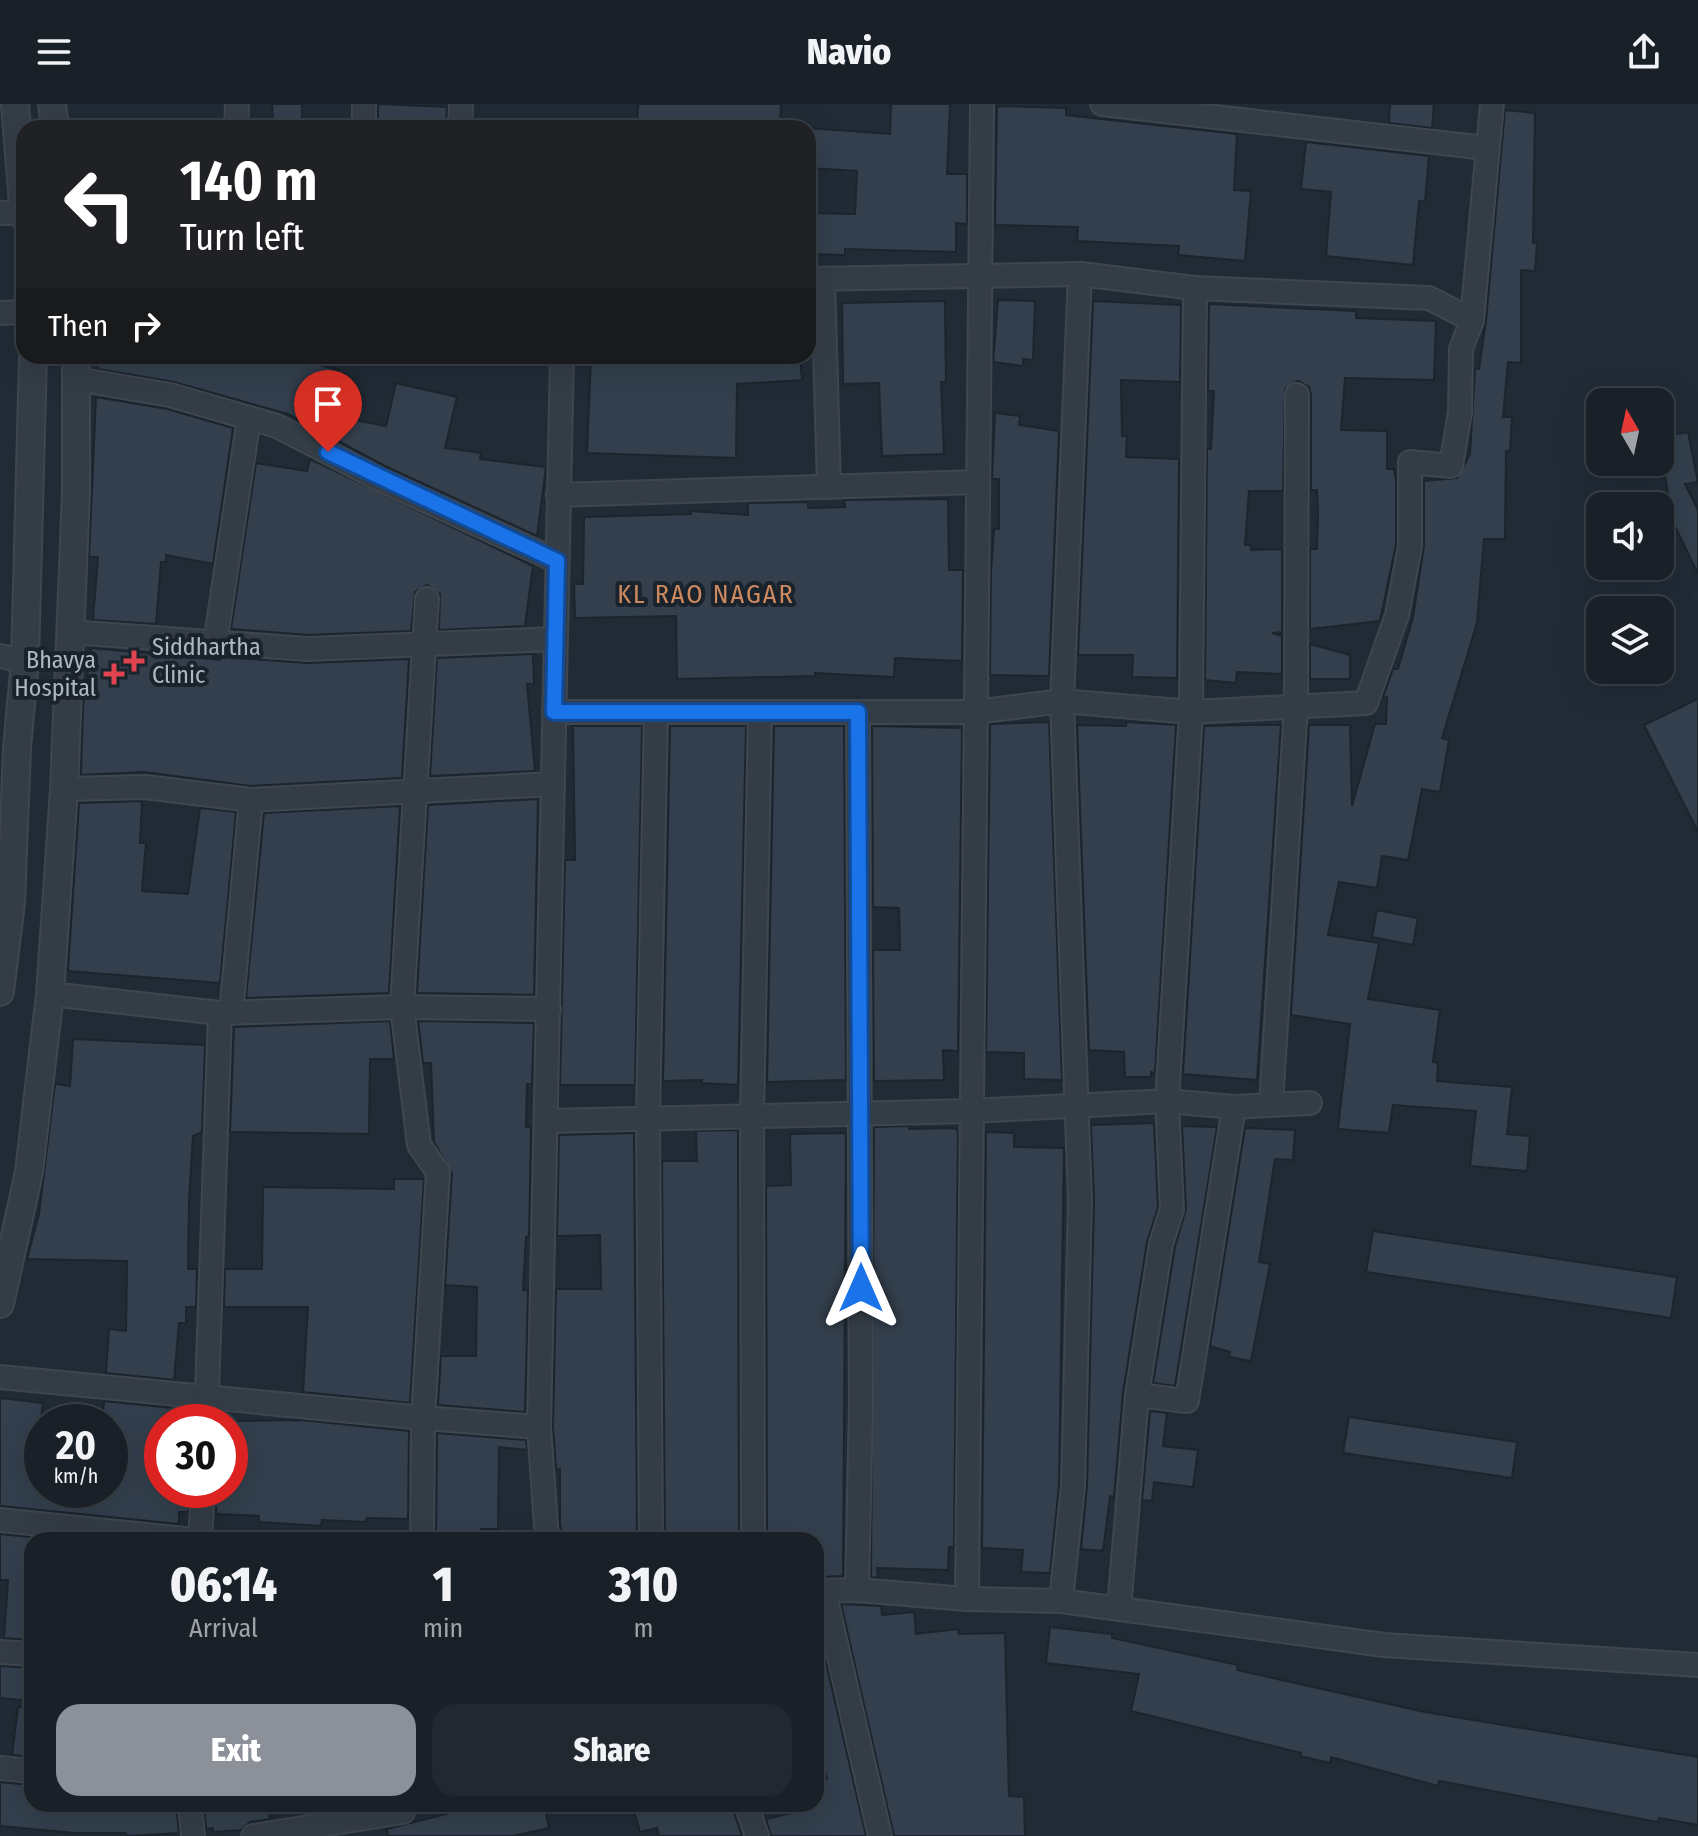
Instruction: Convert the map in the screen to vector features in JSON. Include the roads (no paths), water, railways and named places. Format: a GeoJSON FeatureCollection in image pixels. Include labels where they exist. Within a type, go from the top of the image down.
{"type":"FeatureCollection","features":[{"type":"Feature","properties":{"kind":"street"},"geometry":{"type":"LineString","coordinates":[[967,1599],[982,104]]}},
{"type":"Feature","properties":{"kind":"street"},"geometry":{"type":"LineString","coordinates":[[1102,104],[1190,109],[1486,148]]}},
{"type":"Feature","properties":{"kind":"street"},"geometry":{"type":"LineString","coordinates":[[554,712],[975,712],[1062,701],[1191,712],[1366,703],[1397,615],[1410,546],[1410,462],[1451,466],[1460,412],[1461,349],[1472,320],[1492,104]]}},
{"type":"Feature","properties":{"kind":"street"},"geometry":{"type":"LineString","coordinates":[[1061,1601],[1073,1486],[1080,1201],[1062,701],[1080,274]]}},
{"type":"Feature","properties":{"kind":"street"},"geometry":{"type":"LineString","coordinates":[[829,487],[816,279],[979,279],[1080,274],[1195,288],[1429,298],[1472,320]]}},
{"type":"Feature","properties":{"kind":"street"},"geometry":{"type":"LineString","coordinates":[[1119,1608],[1137,1395],[1161,1244],[1172,1209],[1167,1101],[1191,712],[1195,288]]}},
{"type":"Feature","properties":{"kind":"street"},"geometry":{"type":"LineString","coordinates":[[0,992],[6,902],[8,747],[32,364]]}},
{"type":"Feature","properties":{"kind":"street"},"geometry":{"type":"LineString","coordinates":[[546,1532],[539,1427],[562,364]]}},
{"type":"Feature","properties":{"kind":"street"},"geometry":{"type":"LineString","coordinates":[[0,1304],[29,1172],[50,994],[64,789],[76,491],[76,368],[277,426],[379,479],[557,561]]}},
{"type":"Feature","properties":{"kind":"street"},"geometry":{"type":"LineString","coordinates":[[1271,1104],[1296,706],[1297,395]]}},
{"type":"Feature","properties":{"kind":"street"},"geometry":{"type":"LineString","coordinates":[[215,644],[249,418]]}},
{"type":"Feature","properties":{"kind":"street"},"geometry":{"type":"LineString","coordinates":[[558,495],[977,482]]}},
{"type":"Feature","properties":{"kind":"street"},"geometry":{"type":"LineString","coordinates":[[422,1532],[423,1418],[438,1172],[419,1145],[402,1007],[427,599]]}},
{"type":"Feature","properties":{"kind":"street"},"geometry":{"type":"LineString","coordinates":[[70,632],[308,649],[555,639]]}},
{"type":"Feature","properties":{"kind":"street"},"geometry":{"type":"LineString","coordinates":[[651,1532],[648,1118],[656,712]]}},
{"type":"Feature","properties":{"kind":"street"},"geometry":{"type":"LineString","coordinates":[[753,1532],[752,1116],[760,712]]}},
{"type":"Feature","properties":{"kind":"street"},"geometry":{"type":"LineString","coordinates":[[857,1590],[861,1113],[858,712]]}},
{"type":"Feature","properties":{"kind":"street"},"geometry":{"type":"LineString","coordinates":[[64,789],[145,787],[251,800],[553,784]]}},
{"type":"Feature","properties":{"kind":"street"},"geometry":{"type":"LineString","coordinates":[[208,1404],[226,1013],[251,800]]}},
{"type":"Feature","properties":{"kind":"street"},"geometry":{"type":"LineString","coordinates":[[50,994],[226,1013],[402,1007],[549,1009]]}},
{"type":"Feature","properties":{"kind":"street"},"geometry":{"type":"LineString","coordinates":[[547,1121],[971,1111],[1167,1101],[1234,1107],[1310,1103]]}},
{"type":"Feature","properties":{"kind":"street"},"geometry":{"type":"LineString","coordinates":[[1137,1395],[1187,1401],[1234,1107]]}},
{"type":"Feature","properties":{"kind":"street"},"geometry":{"type":"LineString","coordinates":[[0,1377],[208,1399],[539,1427]]}},
{"type":"Feature","properties":{"kind":"street"},"geometry":{"type":"LineString","coordinates":[[198,1532],[201,1508]]}},
{"type":"Feature","properties":{"kind":"street"},"geometry":{"type":"LineString","coordinates":[[0,1520],[118,1532]]}},
{"type":"Feature","properties":{"kind":"street"},"geometry":{"type":"LineString","coordinates":[[824,1591],[1061,1601],[1384,1645],[1698,1665]]}},
{"type":"Feature","properties":{"kind":"street"},"geometry":{"type":"LineString","coordinates":[[824,1607],[880,1836]]}},
{"type":"Feature","properties":{"kind":"street"},"geometry":{"type":"LineString","coordinates":[[0,1652],[24,1654]]}},
{"type":"Feature","properties":{"kind":"street"},"geometry":{"type":"LineString","coordinates":[[0,1768],[24,1770]]}},
{"type":"Feature","properties":{"kind":"street"},"geometry":{"type":"LineString","coordinates":[[191,1812],[193,1836]]}},
{"type":"Feature","properties":{"kind":"street"},"geometry":{"type":"LineString","coordinates":[[253,1836],[403,1812]]}},
{"type":"Feature","properties":{"kind":"street"},"geometry":{"type":"LineString","coordinates":[[749,1812],[757,1836]]}},
{"type":"Feature","properties":{"kind":"place","name":"Siddhartha Clinic"},"geometry":{"type":"Point","coordinates":[134,661]}},
{"type":"Feature","properties":{"kind":"place","name":"Bhavya Hospital"},"geometry":{"type":"Point","coordinates":[114,674]}},
{"type":"Feature","properties":{"kind":"district","name":"KL RAO NAGAR"},"geometry":{"type":"Point","coordinates":[706,594]}}]}
